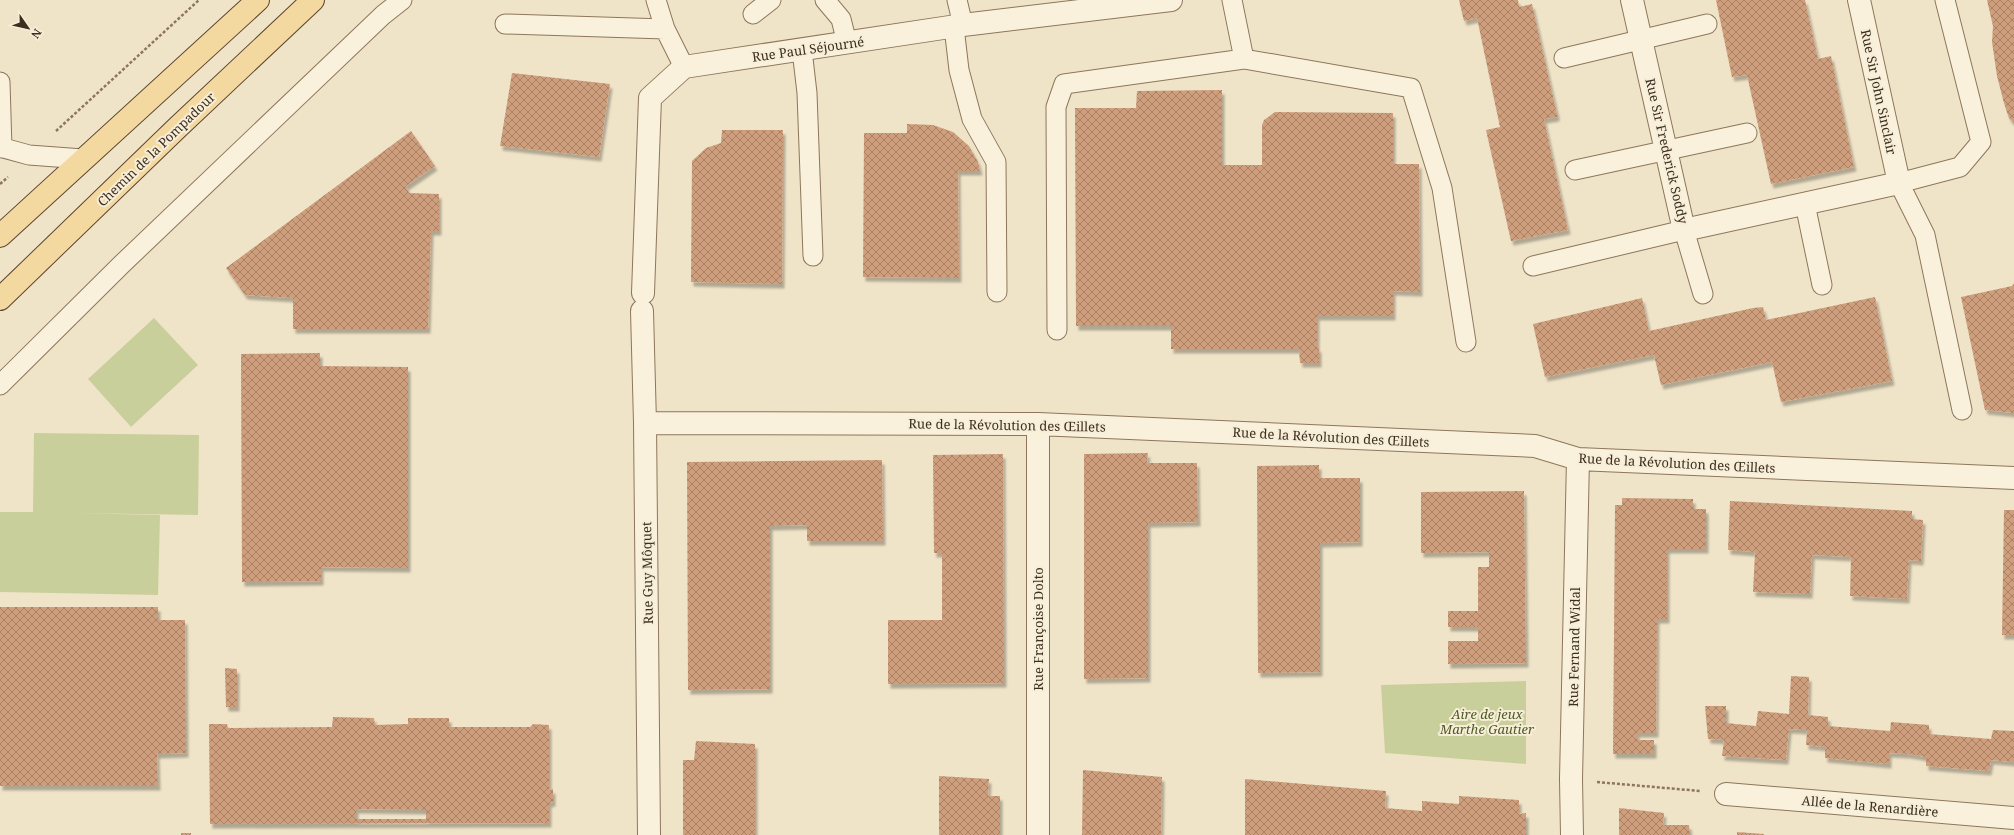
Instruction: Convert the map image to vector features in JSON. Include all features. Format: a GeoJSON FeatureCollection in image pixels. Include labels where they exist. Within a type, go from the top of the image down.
{"type":"FeatureCollection","features":[{"type":"Feature","properties":{"kind":"main road"},"geometry":{"type":"LineString","coordinates":[[0,236],[258,0]]}},
{"type":"Feature","properties":{"kind":"main road","name":"Chemin de la Pompadour"},"geometry":{"type":"LineString","coordinates":[[0,299],[178,127],[313,0]]}},
{"type":"Feature","properties":{"kind":"street","name":"Rue Paul Séjourné"},"geometry":{"type":"LineString","coordinates":[[684,67],[958,26],[1077,6],[1170,0]]}},
{"type":"Feature","properties":{"kind":"street","name":"Rue Sir Frederick Soddy"},"geometry":{"type":"LineString","coordinates":[[1632,0],[1684,230],[1899,183]]}},
{"type":"Feature","properties":{"kind":"street","name":"Rue Sir John Sinclair"},"geometry":{"type":"LineString","coordinates":[[1859,0],[1899,183]]}},
{"type":"Feature","properties":{"kind":"street","name":"Rue Guy Môquet"},"geometry":{"type":"LineString","coordinates":[[649,835],[643,302],[650,98],[684,67]]}},
{"type":"Feature","properties":{"kind":"street","name":"Rue de la Révolution des Œillets"},"geometry":{"type":"LineString","coordinates":[[645,423],[1038,424],[1535,446],[1578,459],[2014,478]]}},
{"type":"Feature","properties":{"kind":"street","name":"Rue Françoise Dolto"},"geometry":{"type":"LineString","coordinates":[[1038,424],[1038,835]]}},
{"type":"Feature","properties":{"kind":"street","name":"Rue Fernand Widal"},"geometry":{"type":"LineString","coordinates":[[1572,835],[1571,779],[1578,459]]}},
{"type":"Feature","properties":{"kind":"street","name":"Allée de la Renardière"},"geometry":{"type":"LineString","coordinates":[[1726,794],[2014,818]]}},
{"type":"Feature","properties":{"kind":"lane"},"geometry":{"type":"LineString","coordinates":[[0,385],[156,232],[384,15],[402,0]]}},
{"type":"Feature","properties":{"kind":"lane"},"geometry":{"type":"LineString","coordinates":[[656,0],[665,29],[684,67]]}},
{"type":"Feature","properties":{"kind":"lane"},"geometry":{"type":"LineString","coordinates":[[753,14],[772,0]]}},
{"type":"Feature","properties":{"kind":"lane"},"geometry":{"type":"LineString","coordinates":[[825,0],[841,19],[847,43]]}},
{"type":"Feature","properties":{"kind":"lane"},"geometry":{"type":"LineString","coordinates":[[957,0],[959,70],[972,119],[996,162],[997,292]]}},
{"type":"Feature","properties":{"kind":"lane"},"geometry":{"type":"LineString","coordinates":[[1232,0],[1244,59]]}},
{"type":"Feature","properties":{"kind":"lane"},"geometry":{"type":"LineString","coordinates":[[1945,0],[1981,142],[1960,167],[1899,183],[1924,235],[1962,410]]}},
{"type":"Feature","properties":{"kind":"lane"},"geometry":{"type":"LineString","coordinates":[[505,24],[665,29]]}},
{"type":"Feature","properties":{"kind":"lane"},"geometry":{"type":"LineString","coordinates":[[1564,58],[1707,24]]}},
{"type":"Feature","properties":{"kind":"lane"},"geometry":{"type":"LineString","coordinates":[[802,50],[806,93],[813,256]]}},
{"type":"Feature","properties":{"kind":"lane"},"geometry":{"type":"LineString","coordinates":[[1057,330],[1056,107],[1064,84],[1244,59],[1411,88],[1442,188],[1466,342]]}},
{"type":"Feature","properties":{"kind":"lane"},"geometry":{"type":"LineString","coordinates":[[0,82],[1,147],[29,156],[83,159]]}},
{"type":"Feature","properties":{"kind":"lane"},"geometry":{"type":"LineString","coordinates":[[1576,170],[1747,133]]}},
{"type":"Feature","properties":{"kind":"lane"},"geometry":{"type":"LineString","coordinates":[[1805,204],[1822,285]]}},
{"type":"Feature","properties":{"kind":"lane"},"geometry":{"type":"LineString","coordinates":[[1533,266],[1684,230],[1703,294]]}},
{"type":"Feature","properties":{"kind":"path"},"geometry":{"type":"LineString","coordinates":[[53,134],[199,0]]}},
{"type":"Feature","properties":{"kind":"path"},"geometry":{"type":"LineString","coordinates":[[1599,778],[1599,790]]}},
{"type":"Feature","properties":{"kind":"path"},"geometry":{"type":"LineString","coordinates":[[1571,779],[1677,788]]}},
{"type":"Feature","properties":{"kind":"green space"},"geometry":{"type":"Polygon","coordinates":[[[154,318],[198,365],[131,427],[88,379],[154,318]]]}},
{"type":"Feature","properties":{"kind":"green space"},"geometry":{"type":"Polygon","coordinates":[[[34,433],[199,435],[198,515],[75,513],[160,515],[158,595],[0,592],[0,512],[33,512],[34,433]]]}},
{"type":"Feature","properties":{"kind":"green space","name":"Aire de jeux Marthe Gautier"},"geometry":{"type":"Polygon","coordinates":[[[1526,681],[1526,764],[1385,753],[1381,685],[1526,681]]]}},
{"type":"Feature","properties":{"kind":"building"},"geometry":{"type":"Polygon","coordinates":[[[1459,0],[1518,0],[1519,7],[1532,4],[1557,114],[1557,117],[1544,119],[1568,230],[1511,241],[1486,130],[1500,127],[1477,18],[1464,21],[1459,0]]]}},
{"type":"Feature","properties":{"kind":"building"},"geometry":{"type":"Polygon","coordinates":[[[1716,0],[1805,0],[1818,59],[1831,56],[1854,167],[1771,184],[1747,75],[1732,77],[1716,0]]]}},
{"type":"Feature","properties":{"kind":"building"},"geometry":{"type":"Polygon","coordinates":[[[1987,0],[2014,0],[2014,123],[2009,118],[1997,76],[1992,42],[1993,26],[1987,0]]]}},
{"type":"Feature","properties":{"kind":"building"},"geometry":{"type":"Polygon","coordinates":[[[512,73],[610,84],[599,157],[500,146],[512,73]]]}},
{"type":"Feature","properties":{"kind":"building"},"geometry":{"type":"Polygon","coordinates":[[[1222,90],[1222,165],[1262,165],[1262,125],[1264,120],[1275,112],[1393,113],[1393,164],[1419,164],[1420,292],[1393,291],[1393,316],[1317,316],[1317,348],[1319,348],[1319,363],[1300,363],[1299,349],[1171,349],[1171,326],[1076,326],[1075,108],[1136,108],[1137,91],[1222,90]]]}},
{"type":"Feature","properties":{"kind":"building"},"geometry":{"type":"Polygon","coordinates":[[[907,124],[933,125],[953,132],[969,146],[978,162],[980,171],[958,171],[959,278],[863,277],[864,133],[907,133],[907,124]]]}},
{"type":"Feature","properties":{"kind":"building"},"geometry":{"type":"Polygon","coordinates":[[[722,130],[783,130],[782,284],[691,282],[692,161],[706,148],[721,143],[722,130]]]}},
{"type":"Feature","properties":{"kind":"building"},"geometry":{"type":"Polygon","coordinates":[[[411,131],[435,166],[406,186],[409,193],[439,194],[439,231],[431,231],[428,329],[293,329],[293,298],[245,295],[226,268],[411,131]]]}},
{"type":"Feature","properties":{"kind":"building"},"geometry":{"type":"Polygon","coordinates":[[[2014,283],[2014,413],[1985,410],[1961,297],[2012,286],[2014,283]]]}},
{"type":"Feature","properties":{"kind":"building"},"geometry":{"type":"Polygon","coordinates":[[[1875,297],[1892,381],[1781,402],[1772,362],[1661,385],[1654,355],[1545,377],[1533,324],[1642,298],[1649,331],[1753,308],[1763,307],[1766,320],[1875,297]]]}},
{"type":"Feature","properties":{"kind":"building"},"geometry":{"type":"Polygon","coordinates":[[[320,353],[320,366],[408,367],[408,568],[321,567],[321,581],[242,582],[241,354],[320,353]]]}},
{"type":"Feature","properties":{"kind":"building"},"geometry":{"type":"Polygon","coordinates":[[[1148,453],[1147,463],[1197,463],[1198,522],[1148,523],[1148,678],[1084,679],[1084,454],[1148,453]]]}},
{"type":"Feature","properties":{"kind":"building"},"geometry":{"type":"Polygon","coordinates":[[[1003,454],[1004,683],[888,684],[888,620],[942,620],[942,553],[934,553],[933,455],[1003,454]]]}},
{"type":"Feature","properties":{"kind":"building"},"geometry":{"type":"Polygon","coordinates":[[[882,460],[883,541],[807,541],[807,525],[770,526],[770,689],[688,690],[687,462],[882,460]]]}},
{"type":"Feature","properties":{"kind":"building"},"geometry":{"type":"Polygon","coordinates":[[[1319,465],[1319,478],[1360,478],[1360,542],[1320,543],[1320,672],[1258,673],[1257,466],[1319,465]]]}},
{"type":"Feature","properties":{"kind":"building"},"geometry":{"type":"Polygon","coordinates":[[[1524,491],[1526,663],[1448,664],[1448,641],[1478,641],[1478,627],[1448,627],[1448,611],[1478,611],[1478,567],[1489,567],[1489,552],[1421,553],[1421,492],[1524,491]]]}},
{"type":"Feature","properties":{"kind":"building"},"geometry":{"type":"Polygon","coordinates":[[[1622,498],[1693,499],[1693,509],[1706,509],[1706,549],[1667,549],[1667,619],[1657,619],[1656,733],[1637,733],[1637,740],[1654,740],[1654,754],[1613,754],[1615,505],[1622,505],[1622,498]]]}},
{"type":"Feature","properties":{"kind":"building"},"geometry":{"type":"Polygon","coordinates":[[[1730,501],[1912,511],[1912,519],[1923,520],[1921,561],[1909,560],[1907,599],[1850,596],[1851,557],[1812,555],[1810,594],[1753,592],[1755,552],[1728,550],[1730,501]]]}},
{"type":"Feature","properties":{"kind":"building"},"geometry":{"type":"Polygon","coordinates":[[[2004,510],[2014,510],[2014,635],[2002,635],[2004,510]]]}},
{"type":"Feature","properties":{"kind":"building"},"geometry":{"type":"Polygon","coordinates":[[[0,607],[158,607],[158,620],[185,620],[186,753],[157,754],[158,786],[0,786],[0,607]]]}},
{"type":"Feature","properties":{"kind":"building"},"geometry":{"type":"Polygon","coordinates":[[[225,668],[237,669],[237,707],[226,707],[225,668]]]}},
{"type":"Feature","properties":{"kind":"building"},"geometry":{"type":"Polygon","coordinates":[[[1791,676],[1809,677],[1808,715],[1828,717],[1828,726],[1890,731],[1891,722],[1929,725],[1929,734],[1991,739],[1993,730],[2014,731],[2014,762],[1991,760],[1989,771],[1926,766],[1926,757],[1908,754],[1889,753],[1889,764],[1825,758],[1825,747],[1806,745],[1807,730],[1789,729],[1786,760],[1722,756],[1724,740],[1708,739],[1705,706],[1726,706],[1726,723],[1756,726],[1758,711],[1789,714],[1791,676]]]}},
{"type":"Feature","properties":{"kind":"building"},"geometry":{"type":"Polygon","coordinates":[[[333,717],[374,718],[375,725],[408,724],[408,718],[449,718],[449,727],[530,727],[533,724],[549,725],[549,790],[553,789],[553,802],[549,803],[549,823],[210,824],[209,724],[227,724],[228,728],[332,727],[333,717]],[[356,809],[356,819],[426,819],[426,810],[356,809]]]}},
{"type":"Feature","properties":{"kind":"building"},"geometry":{"type":"Polygon","coordinates":[[[696,741],[755,744],[755,835],[683,835],[683,760],[694,760],[696,741]]]}},
{"type":"Feature","properties":{"kind":"building"},"geometry":{"type":"Polygon","coordinates":[[[1083,770],[1162,777],[1161,835],[1082,835],[1083,770]]]}},
{"type":"Feature","properties":{"kind":"building"},"geometry":{"type":"Polygon","coordinates":[[[939,776],[989,779],[988,796],[1000,796],[1000,835],[939,835],[939,776]]]}},
{"type":"Feature","properties":{"kind":"building"},"geometry":{"type":"Polygon","coordinates":[[[1245,779],[1386,791],[1385,808],[1422,811],[1422,801],[1459,804],[1459,796],[1519,800],[1519,814],[1526,813],[1526,835],[1245,835],[1245,779]]]}},
{"type":"Feature","properties":{"kind":"building"},"geometry":{"type":"Polygon","coordinates":[[[1619,808],[1664,813],[1663,825],[1689,825],[1690,835],[1619,835],[1619,808]]]}},
{"type":"Feature","properties":{"kind":"building"},"geometry":{"type":"Polygon","coordinates":[[[1737,832],[1764,834],[1764,835],[1737,835],[1737,832]]]}},
{"type":"Feature","properties":{"kind":"building"},"geometry":{"type":"Polygon","coordinates":[[[181,833],[191,833],[191,835],[181,835],[181,833]]]}}]}
